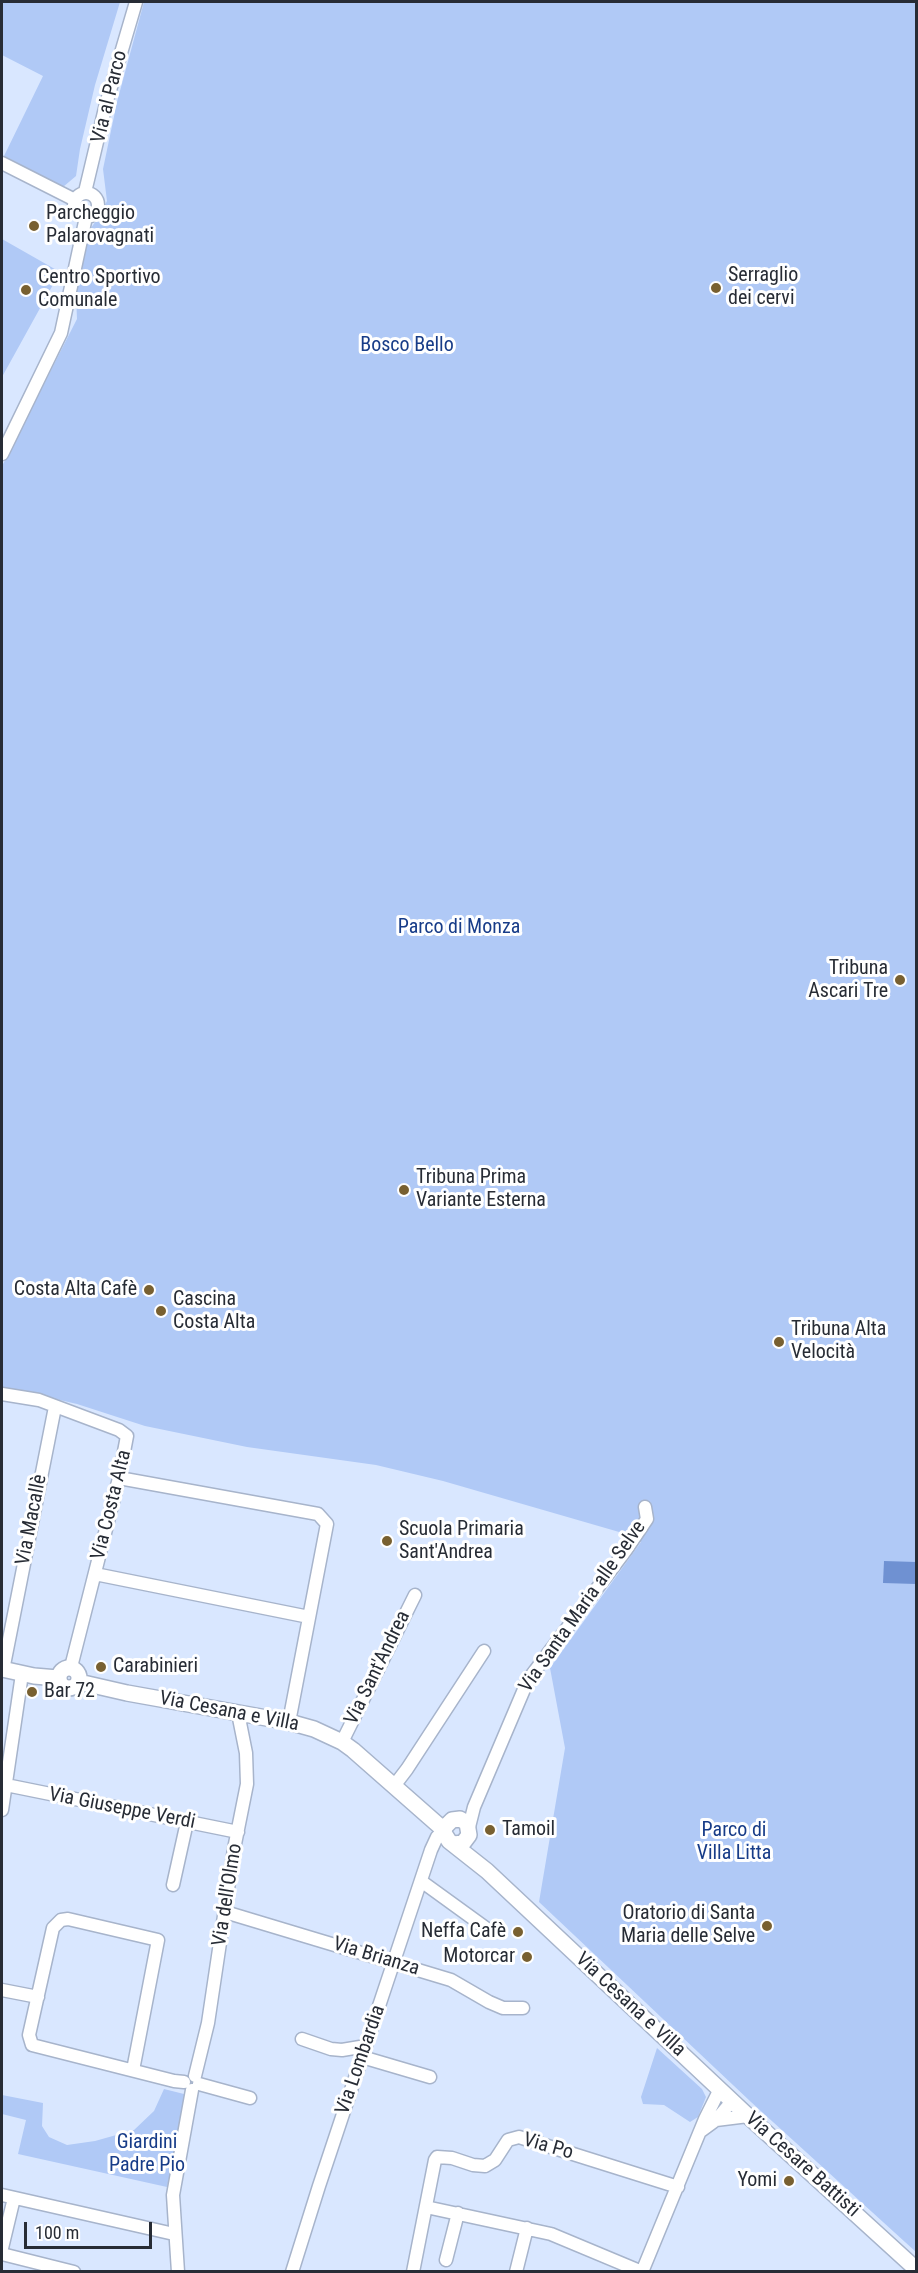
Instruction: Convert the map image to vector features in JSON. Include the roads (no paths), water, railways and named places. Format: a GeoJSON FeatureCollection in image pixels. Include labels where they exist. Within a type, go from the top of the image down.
{"type":"FeatureCollection","features":[{"type":"Feature","properties":{"kind":"main road"},"geometry":{"type":"LineString","coordinates":[[71,1667],[77,1671],[79,1682],[74,1687],[67,1688],[58,1678],[61,1671],[71,1667]]}},
{"type":"Feature","properties":{"kind":"main road"},"geometry":{"type":"LineString","coordinates":[[2,1670],[58,1678]]}},
{"type":"Feature","properties":{"kind":"main road","name":"Via Cesana e Villa"},"geometry":{"type":"LineString","coordinates":[[79,1682],[127,1693],[289,1722],[314,1729],[342,1742],[423,1812],[456,1831],[487,1871],[694,2065]]}},
{"type":"Feature","properties":{"kind":"main road","name":"Via Cesare Battisti"},"geometry":{"type":"LineString","coordinates":[[694,2065],[911,2268]]}},
{"type":"Feature","properties":{"kind":"street","name":"Via al Parco"},"geometry":{"type":"LineString","coordinates":[[80,196],[136,2]]}},
{"type":"Feature","properties":{"kind":"street"},"geometry":{"type":"LineString","coordinates":[[2,163],[80,196],[93,194],[99,204],[96,212],[86,217],[80,215],[75,210],[80,196]]}},
{"type":"Feature","properties":{"kind":"street"},"geometry":{"type":"LineString","coordinates":[[2,453],[61,333],[86,217]]}},
{"type":"Feature","properties":{"kind":"street"},"geometry":{"type":"LineString","coordinates":[[2,444],[26,405]]}},
{"type":"Feature","properties":{"kind":"street","name":"Via Costa Alta"},"geometry":{"type":"LineString","coordinates":[[2,1394],[39,1400],[119,1430],[127,1436],[119,1478],[71,1667]]}},
{"type":"Feature","properties":{"kind":"street","name":"Via Macallè"},"geometry":{"type":"LineString","coordinates":[[2,1670],[56,1407]]}},
{"type":"Feature","properties":{"kind":"street"},"geometry":{"type":"LineString","coordinates":[[119,1478],[318,1514],[327,1524],[289,1722]]}},
{"type":"Feature","properties":{"kind":"street","name":"Via Santa Maria alle Selve"},"geometry":{"type":"LineString","coordinates":[[456,1831],[474,1807],[528,1680],[647,1519],[645,1507]]}},
{"type":"Feature","properties":{"kind":"street"},"geometry":{"type":"LineString","coordinates":[[95,1574],[309,1617]]}},
{"type":"Feature","properties":{"kind":"street","name":"Via Sant'Andrea"},"geometry":{"type":"LineString","coordinates":[[342,1742],[415,1595]]}},
{"type":"Feature","properties":{"kind":"street"},"geometry":{"type":"LineString","coordinates":[[394,1786],[484,1651]]}},
{"type":"Feature","properties":{"kind":"street"},"geometry":{"type":"LineString","coordinates":[[2,1810],[22,1674]]}},
{"type":"Feature","properties":{"kind":"street","name":"Via dell'Olmo"},"geometry":{"type":"LineString","coordinates":[[178,2271],[172,2195],[192,2083],[208,2023],[247,1785],[248,1769],[238,1713]]}},
{"type":"Feature","properties":{"kind":"street","name":"Via Giuseppe Verdi"},"geometry":{"type":"LineString","coordinates":[[6,1785],[238,1832]]}},
{"type":"Feature","properties":{"kind":"street"},"geometry":{"type":"LineString","coordinates":[[173,1885],[187,1821]]}},
{"type":"Feature","properties":{"kind":"street","name":"Via Lombardia"},"geometry":{"type":"LineString","coordinates":[[292,2271],[431,1850],[437,1837],[456,1831]]}},
{"type":"Feature","properties":{"kind":"street"},"geometry":{"type":"LineString","coordinates":[[421,1881],[490,1931]]}},
{"type":"Feature","properties":{"kind":"street","name":"Via Brianza"},"geometry":{"type":"LineString","coordinates":[[225,1912],[451,1980],[503,2008],[523,2008]]}},
{"type":"Feature","properties":{"kind":"street"},"geometry":{"type":"LineString","coordinates":[[133,2070],[158,1940],[68,1919],[61,1920],[53,1928],[29,2041],[38,2048],[250,2098]]}},
{"type":"Feature","properties":{"kind":"street"},"geometry":{"type":"LineString","coordinates":[[2,1990],[38,1997]]}},
{"type":"Feature","properties":{"kind":"street"},"geometry":{"type":"LineString","coordinates":[[302,2039],[331,2049],[364,2051],[430,2077]]}},
{"type":"Feature","properties":{"kind":"street"},"geometry":{"type":"LineString","coordinates":[[426,2207],[551,2234],[642,2271],[720,2089]]}},
{"type":"Feature","properties":{"kind":"street"},"geometry":{"type":"LineString","coordinates":[[700,2132],[716,2120],[732,2101]]}},
{"type":"Feature","properties":{"kind":"street"},"geometry":{"type":"LineString","coordinates":[[716,2120],[748,2116]]}},
{"type":"Feature","properties":{"kind":"street","name":"Via Po"},"geometry":{"type":"LineString","coordinates":[[413,2271],[437,2157],[485,2166],[495,2160],[504,2144],[513,2137],[519,2137],[678,2187]]}},
{"type":"Feature","properties":{"kind":"street"},"geometry":{"type":"LineString","coordinates":[[2,2248],[8,2196],[174,2234]]}},
{"type":"Feature","properties":{"kind":"street"},"geometry":{"type":"LineString","coordinates":[[446,2260],[458,2213]]}},
{"type":"Feature","properties":{"kind":"street"},"geometry":{"type":"LineString","coordinates":[[516,2271],[527,2228]]}},
{"type":"Feature","properties":{"kind":"street"},"geometry":{"type":"LineString","coordinates":[[2,2254],[74,2271]]}},
{"type":"Feature","properties":{"kind":"place","name":"Parcheggio Palarovagnati"},"geometry":{"type":"Point","coordinates":[34,226]}},
{"type":"Feature","properties":{"kind":"place","name":"Serraglio dei cervi"},"geometry":{"type":"Point","coordinates":[716,288]}},
{"type":"Feature","properties":{"kind":"place","name":"Centro Sportivo Comunale"},"geometry":{"type":"Point","coordinates":[26,290]}},
{"type":"Feature","properties":{"kind":"place","name":"Tribuna Ascari Tre"},"geometry":{"type":"Point","coordinates":[900,980]}},
{"type":"Feature","properties":{"kind":"place","name":"Tribuna Prima Variante Esterna"},"geometry":{"type":"Point","coordinates":[404,1190]}},
{"type":"Feature","properties":{"kind":"place","name":"Costa Alta Cafè"},"geometry":{"type":"Point","coordinates":[149,1290]}},
{"type":"Feature","properties":{"kind":"place","name":"Cascina Costa Alta"},"geometry":{"type":"Point","coordinates":[161,1311]}},
{"type":"Feature","properties":{"kind":"place","name":"Tribuna Alta Velocità"},"geometry":{"type":"Point","coordinates":[779,1342]}},
{"type":"Feature","properties":{"kind":"place","name":"Scuola Primaria Sant'Andrea"},"geometry":{"type":"Point","coordinates":[387,1541]}},
{"type":"Feature","properties":{"kind":"place","name":"Carabinieri"},"geometry":{"type":"Point","coordinates":[101,1667]}},
{"type":"Feature","properties":{"kind":"place","name":"Bar 72"},"geometry":{"type":"Point","coordinates":[32,1692]}},
{"type":"Feature","properties":{"kind":"place","name":"Tamoil"},"geometry":{"type":"Point","coordinates":[490,1830]}},
{"type":"Feature","properties":{"kind":"place","name":"Oratorio di Santa Maria delle Selve"},"geometry":{"type":"Point","coordinates":[767,1926]}},
{"type":"Feature","properties":{"kind":"place","name":"Neffa Cafè"},"geometry":{"type":"Point","coordinates":[518,1932]}},
{"type":"Feature","properties":{"kind":"place","name":"Motorcar"},"geometry":{"type":"Point","coordinates":[527,1957]}},
{"type":"Feature","properties":{"kind":"place","name":"Yomi"},"geometry":{"type":"Point","coordinates":[789,2181]}},
{"type":"Feature","properties":{"kind":"park label","name":"Bosco Bello"},"geometry":{"type":"Point","coordinates":[407,346]}},
{"type":"Feature","properties":{"kind":"park label","name":"Parco di Monza"},"geometry":{"type":"Point","coordinates":[459,928]}},
{"type":"Feature","properties":{"kind":"park label","name":"Parco di Villa Litta"},"geometry":{"type":"Point","coordinates":[734,1842]}},
{"type":"Feature","properties":{"kind":"park label","name":"Giardini Padre Pio"},"geometry":{"type":"Point","coordinates":[147,2154]}}]}
